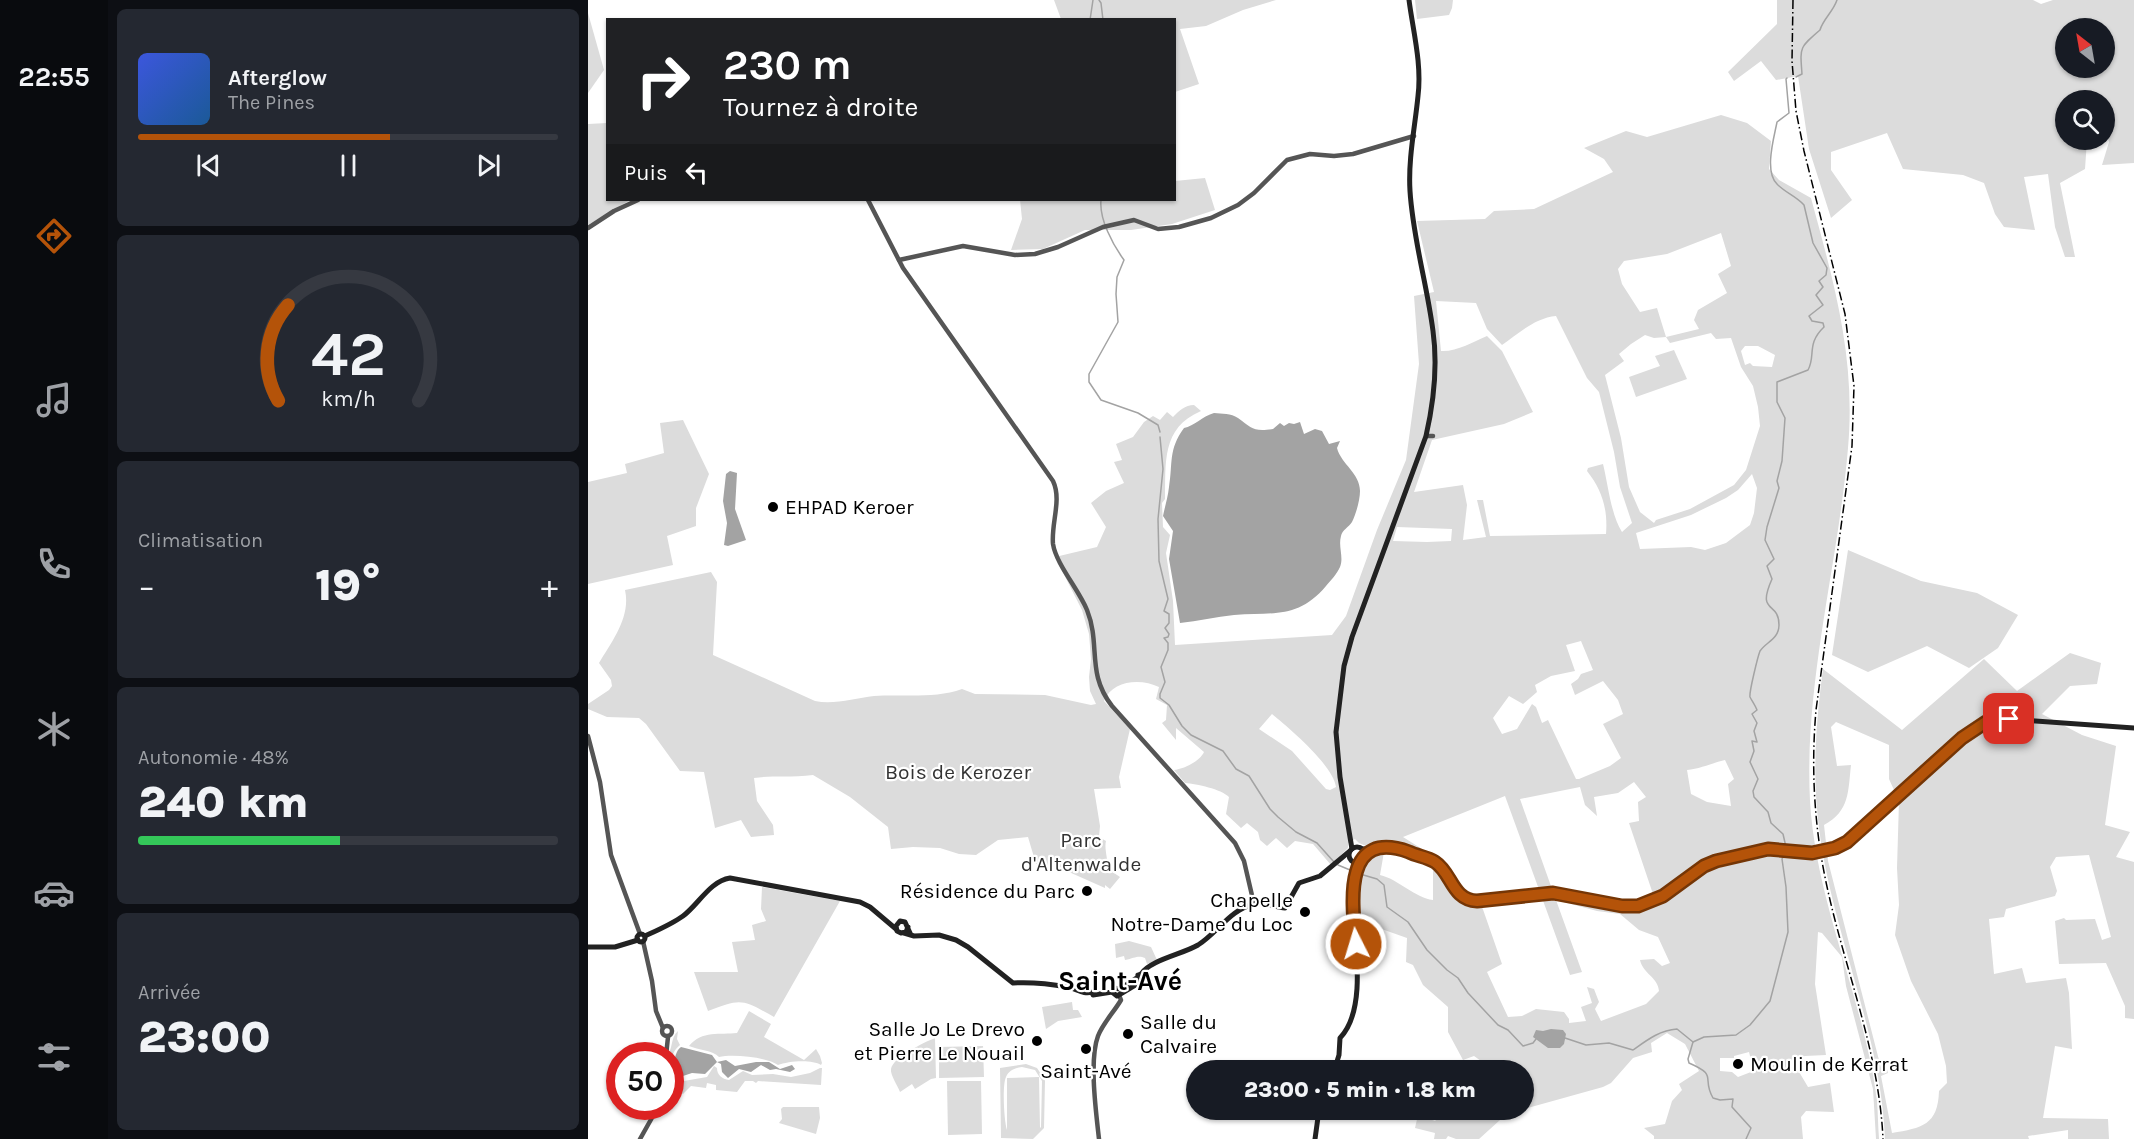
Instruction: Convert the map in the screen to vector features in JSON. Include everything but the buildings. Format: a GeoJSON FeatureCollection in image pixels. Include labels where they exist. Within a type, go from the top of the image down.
{"type":"FeatureCollection","features":[{"type":"Feature","properties":{"kind":"main road"},"geometry":{"type":"LineString","coordinates":[[1336,1060],[1340,1038],[1347,1031],[1354,1004],[1358,962],[1353,911],[1357,850],[1350,839],[1344,805],[1337,740],[1339,695],[1352,637],[1426,436],[1433,405],[1435,356],[1433,330],[1417,248],[1410,189],[1418,95],[1418,62],[1409,0]]}},
{"type":"Feature","properties":{"kind":"main road"},"geometry":{"type":"LineString","coordinates":[[891,924],[906,922],[914,936],[939,935],[956,940],[968,946],[1013,983],[1065,987],[1091,994],[1112,992],[1114,988],[1120,992],[1137,984],[1150,966],[1200,944],[1224,922],[1254,904],[1266,904],[1283,909],[1287,907],[1299,883],[1320,876],[1357,850],[1395,848],[1434,861],[1466,900],[1477,901],[1553,893],[1630,906],[1644,904],[1663,896],[1706,865],[1768,849],[1820,852],[1847,842],[1962,738],[1990,720],[2009,719],[2134,728]]}},
{"type":"Feature","properties":{"kind":"main road"},"geometry":{"type":"LineString","coordinates":[[1355,861],[1357,850]]}},
{"type":"Feature","properties":{"kind":"main road"},"geometry":{"type":"LineString","coordinates":[[1342,859],[1355,861]]}},
{"type":"Feature","properties":{"kind":"main road"},"geometry":{"type":"LineString","coordinates":[[588,947],[615,947],[641,938],[682,917],[715,885],[730,878],[860,902],[870,907],[899,932],[909,930]]}},
{"type":"Feature","properties":{"kind":"main road"},"geometry":{"type":"LineString","coordinates":[[896,929],[898,922]]}},
{"type":"Feature","properties":{"kind":"main road"},"geometry":{"type":"LineString","coordinates":[[1315,1139],[1317,1120]]}},
{"type":"Feature","properties":{"kind":"street"},"geometry":{"type":"LineString","coordinates":[[898,260],[963,246],[1015,255],[1035,254],[1058,247],[1106,226],[1134,220],[1151,227],[1165,229],[1179,227],[1211,218],[1244,201],[1292,158],[1310,154],[1342,156],[1401,141],[1414,135]]}},
{"type":"Feature","properties":{"kind":"street"},"geometry":{"type":"LineString","coordinates":[[1401,141],[1412,145]]}},
{"type":"Feature","properties":{"kind":"street"},"geometry":{"type":"LineString","coordinates":[[588,228],[614,211],[636,201]]}},
{"type":"Feature","properties":{"kind":"street"},"geometry":{"type":"LineString","coordinates":[[868,201],[898,260],[1028,444],[1056,488],[1053,532],[1055,552],[1080,594],[1088,613],[1093,630],[1096,673],[1101,692],[1235,843],[1244,861],[1254,904]]}},
{"type":"Feature","properties":{"kind":"street"},"geometry":{"type":"LineString","coordinates":[[1426,436],[1433,436]]}},
{"type":"Feature","properties":{"kind":"street"},"geometry":{"type":"LineString","coordinates":[[588,736],[600,782],[611,855],[641,938],[652,981],[656,1011],[663,1028],[662,1033],[668,1036],[667,1042]]}},
{"type":"Feature","properties":{"kind":"street"},"geometry":{"type":"LineString","coordinates":[[1099,1139],[1095,1083],[1096,1043],[1099,1034],[1121,1000],[1120,992]]}},
{"type":"Feature","properties":{"kind":"street"},"geometry":{"type":"LineString","coordinates":[[640,1139],[651,1120]]}},
{"type":"Feature","properties":{"kind":"green space"},"geometry":{"type":"Polygon","coordinates":[[[1054,0],[1276,0],[1243,10],[1206,26],[1180,29],[1199,84],[1176,92],[1176,18],[1061,18],[1054,0]]]}},
{"type":"Feature","properties":{"kind":"green space"},"geometry":{"type":"Polygon","coordinates":[[[1415,0],[1453,0],[1449,15],[1417,19],[1415,0]]]}},
{"type":"Feature","properties":{"kind":"green space"},"geometry":{"type":"Polygon","coordinates":[[[1777,0],[2033,0],[2041,4],[2053,0],[2134,0],[2134,163],[2102,165],[2107,150],[2115,150],[2115,90],[2055,90],[2055,150],[2086,150],[2085,169],[2060,183],[2075,257],[2065,257],[2055,227],[2048,174],[2024,177],[2035,230],[2004,227],[1995,214],[1984,183],[1963,175],[1903,169],[1887,133],[1831,152],[1831,170],[1852,200],[1831,218],[1809,149],[1798,76],[1776,80],[1761,61],[1734,81],[1728,72],[1777,24],[1777,0]]]}},
{"type":"Feature","properties":{"kind":"green space"},"geometry":{"type":"Polygon","coordinates":[[[588,13],[604,70],[588,93],[588,13]]]}},
{"type":"Feature","properties":{"kind":"green space"},"geometry":{"type":"Polygon","coordinates":[[[1721,115],[1747,123],[1771,141],[1769,169],[1779,180],[1811,198],[1828,260],[1846,352],[1850,415],[1843,492],[1812,712],[1810,801],[1821,877],[1871,1063],[1877,1101],[1879,1139],[1876,1139],[1873,1089],[1846,986],[1842,957],[1822,933],[1818,932],[1815,984],[1826,1055],[1797,1058],[1795,1065],[1808,1087],[1830,1083],[1834,1112],[1806,1111],[1801,1117],[1803,1139],[1654,1139],[1654,1136],[1644,1128],[1665,1124],[1672,1101],[1682,1090],[1679,1084],[1699,1071],[1685,1044],[1667,1033],[1651,1043],[1652,1052],[1633,1058],[1611,1083],[1534,1106],[1534,1060],[1480,1060],[1474,1056],[1463,1060],[1448,1032],[1448,1007],[1423,985],[1413,965],[1406,962],[1407,938],[1359,921],[1356,880],[1368,856],[1366,846],[1355,839],[1348,843],[1348,848],[1331,865],[1313,844],[1295,841],[1287,848],[1276,838],[1267,846],[1260,840],[1258,832],[1247,823],[1241,828],[1226,814],[1229,797],[1215,789],[1185,783],[1174,770],[1191,764],[1204,752],[1176,728],[1176,740],[1162,723],[1166,720],[1167,705],[1156,699],[1159,687],[1152,684],[1136,682],[1120,685],[1108,694],[1104,701],[1130,729],[1119,777],[1121,788],[1094,789],[1100,826],[1099,837],[1106,841],[1108,869],[1120,877],[1110,889],[1069,872],[1036,864],[1028,837],[998,840],[976,855],[959,854],[940,848],[891,849],[888,827],[850,797],[813,775],[754,778],[757,801],[773,825],[774,835],[751,837],[741,820],[715,828],[704,772],[680,771],[646,724],[639,718],[607,717],[588,709],[588,704],[612,686],[611,680],[599,663],[623,619],[625,590],[711,572],[717,582],[713,655],[815,701],[837,702],[874,696],[930,695],[962,689],[975,694],[1045,695],[1091,705],[1096,704],[1090,691],[1089,634],[1082,610],[1055,557],[1097,547],[1106,527],[1091,503],[1106,491],[1124,483],[1114,462],[1122,460],[1116,444],[1133,437],[1144,422],[1153,416],[1160,420],[1167,412],[1173,417],[1191,405],[1201,411],[1188,418],[1172,437],[1166,460],[1165,499],[1162,503],[1163,527],[1170,535],[1166,553],[1173,601],[1175,645],[1332,635],[1346,616],[1377,530],[1406,460],[1419,364],[1414,296],[1434,292],[1417,221],[1485,219],[1494,211],[1534,209],[1613,172],[1604,159],[1584,148],[1626,131],[1647,137],[1721,115]],[[1721,233],[1667,254],[1624,261],[1618,269],[1622,284],[1640,312],[1657,308],[1666,337],[1699,329],[1694,320],[1698,310],[1727,293],[1718,274],[1731,266],[1721,233]],[[1436,301],[1441,351],[1453,350],[1487,336],[1502,351],[1533,412],[1504,424],[1432,440],[1414,492],[1463,485],[1467,505],[1463,540],[1486,537],[1477,500],[1483,500],[1490,536],[1606,534],[1603,500],[1597,485],[1587,471],[1588,468],[1603,464],[1612,508],[1622,532],[1632,523],[1620,487],[1599,392],[1587,378],[1556,316],[1534,323],[1502,345],[1487,329],[1476,303],[1436,301]],[[1711,333],[1670,343],[1666,337],[1654,338],[1645,335],[1619,354],[1624,361],[1605,375],[1621,438],[1629,487],[1640,512],[1654,523],[1656,520],[1690,509],[1734,485],[1746,470],[1760,426],[1753,386],[1741,367],[1731,338],[1716,339],[1711,333]],[[1745,346],[1741,351],[1745,365],[1750,363],[1753,366],[1772,367],[1775,355],[1758,346],[1745,346]],[[1752,474],[1738,490],[1691,515],[1636,533],[1640,549],[1691,547],[1705,550],[1726,543],[1750,525],[1757,488],[1752,474]],[[1397,527],[1393,541],[1451,541],[1452,529],[1397,527]],[[1581,641],[1566,645],[1575,671],[1551,676],[1535,685],[1537,692],[1523,704],[1509,696],[1493,718],[1502,734],[1517,729],[1532,704],[1536,707],[1542,723],[1548,720],[1576,779],[1579,779],[1610,766],[1621,758],[1603,724],[1623,714],[1618,700],[1603,681],[1575,695],[1571,684],[1581,674],[1593,670],[1581,641]],[[1272,714],[1259,729],[1292,751],[1326,789],[1336,787],[1333,778],[1319,758],[1272,714]],[[1725,760],[1687,770],[1691,794],[1707,802],[1731,806],[1728,784],[1734,779],[1725,760]],[[1634,782],[1618,793],[1594,797],[1597,816],[1585,805],[1580,787],[1520,799],[1552,889],[1626,903],[1644,901],[1654,897],[1629,823],[1639,821],[1638,802],[1646,797],[1634,782]],[[1505,796],[1403,837],[1441,861],[1465,894],[1479,898],[1502,964],[1487,972],[1508,1017],[1522,1016],[1536,1009],[1564,1012],[1569,1023],[1586,1021],[1581,1007],[1592,1003],[1587,987],[1594,989],[1599,1002],[1595,1009],[1601,1021],[1646,1004],[1659,991],[1656,982],[1644,969],[1640,960],[1654,959],[1662,966],[1670,963],[1658,937],[1639,930],[1620,914],[1597,911],[1556,900],[1582,972],[1570,975],[1505,796]],[[1384,852],[1380,875],[1426,899],[1433,900],[1433,866],[1384,852]],[[1749,1052],[1734,1056],[1734,1058],[1720,1058],[1720,1071],[1732,1072],[1738,1077],[1751,1072],[1749,1052]]]}},
{"type":"Feature","properties":{"kind":"green space"},"geometry":{"type":"Polygon","coordinates":[[[606,123],[606,201],[628,201],[588,225],[588,124],[606,123]]]}},
{"type":"Feature","properties":{"kind":"green space"},"geometry":{"type":"Polygon","coordinates":[[[1205,178],[1215,210],[1172,224],[1131,230],[1085,230],[1043,249],[1011,250],[1022,219],[1020,201],[1176,201],[1176,181],[1205,178]]]}},
{"type":"Feature","properties":{"kind":"green space"},"geometry":{"type":"Polygon","coordinates":[[[1674,350],[1687,379],[1636,397],[1629,377],[1660,366],[1655,356],[1674,350]]]}},
{"type":"Feature","properties":{"kind":"green space"},"geometry":{"type":"Polygon","coordinates":[[[683,420],[709,474],[696,508],[696,526],[667,536],[673,565],[588,584],[588,482],[627,473],[625,464],[664,453],[660,423],[683,420]]]}},
{"type":"Feature","properties":{"kind":"green space"},"geometry":{"type":"Polygon","coordinates":[[[1848,550],[1921,581],[1977,593],[2018,615],[1998,648],[1969,668],[1927,646],[1868,672],[1832,655],[1848,550]]]}},
{"type":"Feature","properties":{"kind":"green space"},"geometry":{"type":"Polygon","coordinates":[[[2070,653],[2101,663],[2097,684],[2070,686],[2042,714],[2082,735],[2116,746],[2105,825],[2130,832],[2116,857],[2134,862],[2134,1019],[2125,1018],[2125,1006],[2106,963],[2059,964],[2055,921],[2064,918],[2066,920],[2095,919],[2102,940],[2111,937],[2089,855],[2056,857],[2050,867],[2057,891],[2055,896],[2006,909],[2004,917],[1989,919],[1994,974],[2022,968],[2026,983],[2066,978],[2072,1049],[2055,1046],[2043,1118],[2108,1119],[2109,1139],[2068,1139],[2068,1130],[2028,1136],[2029,1139],[1885,1139],[1882,1099],[1875,1060],[1834,906],[1819,828],[1816,748],[1823,669],[1902,730],[1984,659],[2017,691],[2070,653]],[[1836,722],[1831,727],[1837,766],[1851,765],[1848,792],[1843,807],[1833,819],[1824,825],[1828,861],[1881,1068],[1887,1069],[1888,1073],[1881,1076],[1892,1133],[1920,1126],[1932,1118],[1939,1091],[1947,1083],[1946,1066],[1938,1034],[1911,981],[1895,935],[1899,905],[1897,868],[1899,801],[1889,779],[1889,745],[1836,722]]]}},
{"type":"Feature","properties":{"kind":"green space"},"geometry":{"type":"Polygon","coordinates":[[[762,887],[840,901],[774,1017],[742,1002],[708,1011],[694,972],[738,972],[732,942],[755,940],[752,925],[766,921],[761,909],[762,887]]]}},
{"type":"Feature","properties":{"kind":"green space"},"geometry":{"type":"Polygon","coordinates":[[[1129,941],[1151,947],[1157,960],[1147,964],[1143,957],[1125,960],[1124,956],[1116,958],[1115,944],[1129,941]]]}},
{"type":"Feature","properties":{"kind":"green space"},"geometry":{"type":"Polygon","coordinates":[[[1072,1002],[1073,1010],[1078,1010],[1082,1017],[1058,1021],[1046,1029],[1042,1007],[1072,1002]]]}},
{"type":"Feature","properties":{"kind":"green space"},"geometry":{"type":"Polygon","coordinates":[[[749,1011],[771,1024],[764,1037],[804,1060],[816,1049],[821,1065],[800,1061],[778,1065],[749,1057],[719,1057],[689,1046],[705,1035],[737,1033],[749,1011]]]}},
{"type":"Feature","properties":{"kind":"green space"},"geometry":{"type":"Polygon","coordinates":[[[678,1031],[678,1042],[673,1042],[678,1031]]]}},
{"type":"Feature","properties":{"kind":"green space"},"geometry":{"type":"Polygon","coordinates":[[[935,1038],[936,1078],[915,1089],[912,1084],[900,1092],[892,1074],[893,1064],[910,1050],[935,1038]]]}},
{"type":"Feature","properties":{"kind":"green space"},"geometry":{"type":"Polygon","coordinates":[[[983,1046],[984,1077],[939,1078],[939,1047],[983,1046]]]}},
{"type":"Feature","properties":{"kind":"green space"},"geometry":{"type":"Polygon","coordinates":[[[1026,1064],[1037,1068],[1045,1080],[1044,1128],[1033,1139],[1001,1138],[1000,1068],[1026,1064]],[[1017,1068],[1006,1077],[1004,1104],[1007,1130],[1007,1078],[1039,1077],[1041,1127],[1042,1081],[1035,1070],[1017,1068]]]}},
{"type":"Feature","properties":{"kind":"green space"},"geometry":{"type":"Polygon","coordinates":[[[714,1066],[720,1076],[729,1080],[743,1071],[752,1075],[773,1074],[791,1077],[822,1068],[821,1085],[745,1081],[737,1092],[716,1090],[716,1085],[707,1083],[706,1088],[691,1086],[684,1093],[684,1081],[707,1077],[714,1066]]]}},
{"type":"Feature","properties":{"kind":"green space"},"geometry":{"type":"Polygon","coordinates":[[[947,1081],[981,1081],[982,1134],[948,1135],[947,1081]]]}},
{"type":"Feature","properties":{"kind":"green space"},"geometry":{"type":"Polygon","coordinates":[[[783,1107],[819,1107],[820,1118],[816,1134],[779,1123],[782,1119],[781,1109],[783,1107]]]}},
{"type":"Feature","properties":{"kind":"green space"},"geometry":{"type":"Polygon","coordinates":[[[1417,1120],[1500,1120],[1479,1139],[1456,1139],[1448,1136],[1446,1139],[1434,1139],[1435,1133],[1415,1128],[1417,1120]]]}},
{"type":"Feature","properties":{"kind":"shaded area"},"geometry":{"type":"Polygon","coordinates":[[[1214,413],[1232,415],[1253,428],[1261,430],[1273,429],[1280,423],[1284,426],[1300,422],[1304,434],[1315,429],[1322,431],[1329,444],[1340,441],[1337,448],[1357,479],[1359,499],[1352,522],[1341,536],[1339,570],[1316,597],[1295,609],[1284,612],[1234,615],[1180,623],[1169,559],[1173,531],[1163,516],[1169,491],[1172,457],[1175,443],[1184,428],[1214,413]]]}},
{"type":"Feature","properties":{"kind":"shaded area"},"geometry":{"type":"Polygon","coordinates":[[[730,471],[737,473],[735,509],[746,540],[728,546],[724,545],[727,523],[723,501],[726,474],[730,471]]]}},
{"type":"Feature","properties":{"kind":"shaded area"},"geometry":{"type":"Polygon","coordinates":[[[1536,1030],[1563,1030],[1566,1034],[1564,1044],[1560,1048],[1548,1048],[1533,1037],[1536,1030]]]}},
{"type":"Feature","properties":{"kind":"shaded area"},"geometry":{"type":"Polygon","coordinates":[[[684,1048],[712,1055],[717,1062],[705,1074],[692,1073],[684,1076],[684,1048]]]}},
{"type":"Feature","properties":{"kind":"shaded area"},"geometry":{"type":"Polygon","coordinates":[[[726,1060],[735,1066],[769,1062],[780,1069],[792,1065],[795,1069],[790,1072],[770,1070],[761,1065],[751,1072],[739,1069],[728,1078],[722,1072],[721,1064],[717,1062],[726,1060]]]}},
{"type":"Feature","properties":{"kind":"waterway"},"geometry":{"type":"LineString","coordinates":[[1090,18],[1093,0]]}},
{"type":"Feature","properties":{"kind":"waterway"},"geometry":{"type":"LineString","coordinates":[[1099,0],[1103,18]]}},
{"type":"Feature","properties":{"kind":"waterway"},"geometry":{"type":"LineString","coordinates":[[1796,77],[1802,74],[1802,49],[1820,30],[1837,0]]}},
{"type":"Feature","properties":{"kind":"waterway"},"geometry":{"type":"LineString","coordinates":[[1786,847],[1783,834],[1771,823],[1768,812],[1754,797],[1753,791],[1758,779],[1750,762],[1754,751],[1752,741],[1757,742],[1754,731],[1757,723],[1752,714],[1757,710],[1750,694],[1760,651],[1775,637],[1779,625],[1776,612],[1767,603],[1766,598],[1772,579],[1767,566],[1774,559],[1765,540],[1779,488],[1777,481],[1782,461],[1785,418],[1777,402],[1777,382],[1808,370],[1813,344],[1824,327],[1823,323],[1812,321],[1809,316],[1823,305],[1816,295],[1823,287],[1819,281],[1826,275],[1827,268],[1813,243],[1804,205],[1777,184],[1771,171],[1771,154],[1777,122],[1789,113],[1787,78]]}},
{"type":"Feature","properties":{"kind":"waterway"},"geometry":{"type":"LineString","coordinates":[[1101,201],[1104,223],[1124,260],[1117,277],[1118,322],[1089,374],[1089,382],[1101,400],[1138,413],[1158,425],[1160,432]]}},
{"type":"Feature","properties":{"kind":"waterway"},"geometry":{"type":"LineString","coordinates":[[1160,437],[1163,469],[1158,519],[1159,561],[1168,599],[1164,611],[1169,614],[1169,623],[1165,628],[1169,634],[1164,638],[1168,643],[1168,650],[1161,667],[1165,682],[1160,698],[1169,705],[1182,726],[1191,735],[1223,751],[1236,769],[1249,776],[1270,809],[1296,832],[1317,843],[1334,862]]}},
{"type":"Feature","properties":{"kind":"waterway"},"geometry":{"type":"LineString","coordinates":[[1746,1139],[1751,1128],[1732,1107],[1733,1099],[1713,1098],[1708,1086],[1707,1074],[1689,1063],[1688,1059],[1693,1042],[1704,1037],[1736,1035],[1750,1025],[1770,1001],[1788,932],[1782,859],[1786,851]]}},
{"type":"Feature","properties":{"kind":"waterway"},"geometry":{"type":"LineString","coordinates":[[1338,865],[1350,870]]}},
{"type":"Feature","properties":{"kind":"waterway"},"geometry":{"type":"LineString","coordinates":[[1360,874],[1377,879],[1384,885],[1387,907],[1408,922],[1427,950],[1458,978],[1468,993],[1498,1025],[1508,1030],[1523,1046],[1533,1043],[1536,1039]]}},
{"type":"Feature","properties":{"kind":"waterway"},"geometry":{"type":"LineString","coordinates":[[1565,1038],[1586,1045],[1609,1043],[1633,1050],[1659,1033],[1677,1029],[1693,1042]]}},
{"type":"Feature","properties":{"kind":"railway"},"geometry":{"type":"LineString","coordinates":[[1793,0],[1792,61],[1796,111],[1845,314],[1854,386],[1852,446],[1816,710],[1814,753],[1816,818],[1833,914],[1875,1073],[1883,1139]]}},
{"type":"Feature","properties":{"kind":"place","name":"EHPAD Keroer"},"geometry":{"type":"Point","coordinates":[773,507]}},
{"type":"Feature","properties":{"kind":"place","name":"Résidence du Parc"},"geometry":{"type":"Point","coordinates":[1087,891]}},
{"type":"Feature","properties":{"kind":"place","name":"Chapelle Notre-Dame du Loc"},"geometry":{"type":"Point","coordinates":[1305,912]}},
{"type":"Feature","properties":{"kind":"place","name":"Salle du Calvaire"},"geometry":{"type":"Point","coordinates":[1128,1034]}},
{"type":"Feature","properties":{"kind":"place","name":"Salle Jo Le Drevo et Pierre Le Nouail"},"geometry":{"type":"Point","coordinates":[1037,1041]}},
{"type":"Feature","properties":{"kind":"place","name":"Saint-Avé"},"geometry":{"type":"Point","coordinates":[1086,1049]}},
{"type":"Feature","properties":{"kind":"place","name":"Moulin de Kerrat"},"geometry":{"type":"Point","coordinates":[1738,1064]}},
{"type":"Feature","properties":{"kind":"district","name":"Saint-Avé"},"geometry":{"type":"Point","coordinates":[1120,981]}},
{"type":"Feature","properties":{"kind":"route"},"geometry":{"type":"LineString","coordinates":[[1356,944],[1353,911],[1354,877],[1365,855],[1378,848],[1395,848],[1434,861],[1466,900],[1477,901],[1553,893],[1622,906],[1638,906],[1663,896],[1704,866],[1716,861],[1768,849],[1812,853],[1840,846],[1962,738],[1986,722],[2009,719]]}},
{"type":"Feature","properties":{"kind":"park label","name":"Bois de Kerozer"},"geometry":{"type":"Point","coordinates":[958,772]}},
{"type":"Feature","properties":{"kind":"park label","name":"Parc d'Altenwalde"},"geometry":{"type":"Point","coordinates":[1081,852]}}]}
